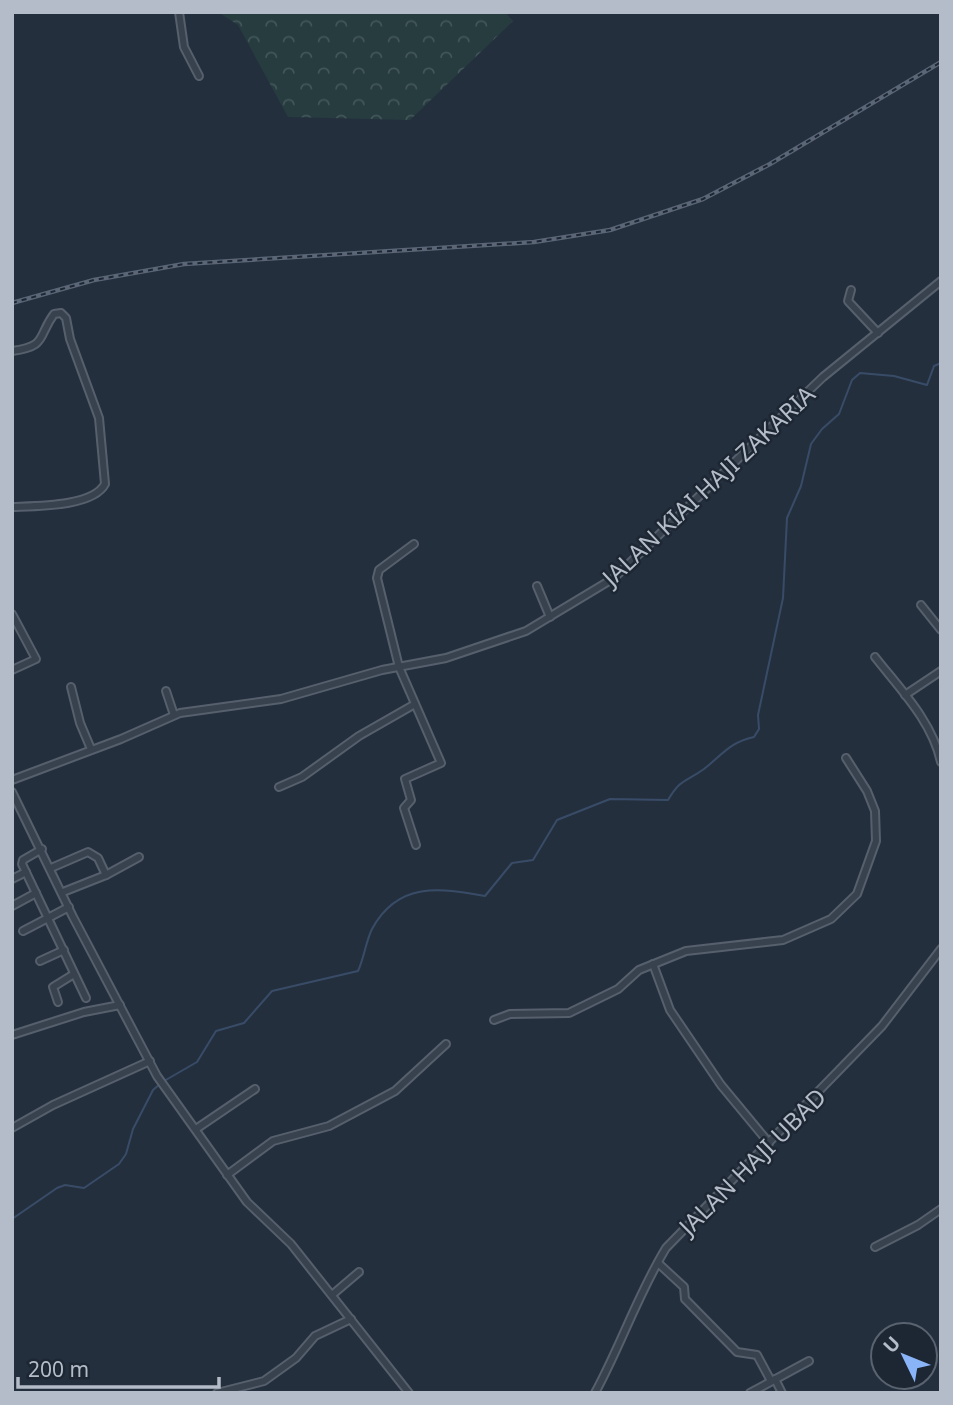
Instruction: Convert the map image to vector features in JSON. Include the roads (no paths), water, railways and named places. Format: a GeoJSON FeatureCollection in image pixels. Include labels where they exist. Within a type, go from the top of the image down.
{"type":"FeatureCollection","features":[{"type":"Feature","properties":{"kind":"street"},"geometry":{"type":"LineString","coordinates":[[178,12],[184,47],[199,76]]}},
{"type":"Feature","properties":{"kind":"street","name":"JALAN KIAI HAJI ZAKARIA"},"geometry":{"type":"LineString","coordinates":[[12,780],[174,715],[281,699],[399,667],[446,658],[500,642],[550,617],[623,570],[822,377],[941,281]]}},
{"type":"Feature","properties":{"kind":"street"},"geometry":{"type":"LineString","coordinates":[[851,290],[848,301],[878,332]]}},
{"type":"Feature","properties":{"kind":"street"},"geometry":{"type":"LineString","coordinates":[[12,351],[26,350],[41,341],[54,314],[61,313],[66,318],[70,339],[99,418],[105,484],[98,492],[65,503],[12,507]]}},
{"type":"Feature","properties":{"kind":"street"},"geometry":{"type":"LineString","coordinates":[[414,544],[379,570],[377,578],[399,667],[440,762],[440,766],[405,779],[411,800],[404,808],[415,845]]}},
{"type":"Feature","properties":{"kind":"street"},"geometry":{"type":"LineString","coordinates":[[537,586],[550,617]]}},
{"type":"Feature","properties":{"kind":"street"},"geometry":{"type":"LineString","coordinates":[[921,605],[941,631]]}},
{"type":"Feature","properties":{"kind":"street"},"geometry":{"type":"LineString","coordinates":[[12,614],[36,659],[12,670]]}},
{"type":"Feature","properties":{"kind":"street"},"geometry":{"type":"LineString","coordinates":[[875,657],[905,695],[937,745],[941,762]]}},
{"type":"Feature","properties":{"kind":"street"},"geometry":{"type":"LineString","coordinates":[[905,695],[941,671]]}},
{"type":"Feature","properties":{"kind":"street"},"geometry":{"type":"LineString","coordinates":[[71,687],[80,723],[91,749]]}},
{"type":"Feature","properties":{"kind":"street"},"geometry":{"type":"LineString","coordinates":[[166,691],[174,715]]}},
{"type":"Feature","properties":{"kind":"street"},"geometry":{"type":"LineString","coordinates":[[279,787],[302,777],[351,741],[415,704]]}},
{"type":"Feature","properties":{"kind":"street"},"geometry":{"type":"LineString","coordinates":[[494,1020],[510,1014],[569,1013],[618,989],[639,970],[692,949],[734,948],[796,936],[831,919],[857,894],[869,867],[877,826],[866,791],[846,758]]}},
{"type":"Feature","properties":{"kind":"street"},"geometry":{"type":"LineString","coordinates":[[12,792],[120,1005],[169,1093],[227,1175],[265,1222],[291,1244],[409,1393]]}},
{"type":"Feature","properties":{"kind":"street"},"geometry":{"type":"LineString","coordinates":[[42,849],[23,860],[26,872],[86,998]]}},
{"type":"Feature","properties":{"kind":"street"},"geometry":{"type":"LineString","coordinates":[[51,868],[91,852],[98,858],[106,875]]}},
{"type":"Feature","properties":{"kind":"street"},"geometry":{"type":"LineString","coordinates":[[63,892],[106,875],[139,857]]}},
{"type":"Feature","properties":{"kind":"street"},"geometry":{"type":"LineString","coordinates":[[12,879],[26,872]]}},
{"type":"Feature","properties":{"kind":"street"},"geometry":{"type":"LineString","coordinates":[[12,906],[36,893]]}},
{"type":"Feature","properties":{"kind":"street"},"geometry":{"type":"LineString","coordinates":[[23,931],[69,907]]}},
{"type":"Feature","properties":{"kind":"street","name":"JALAN HAJI UBAD"},"geometry":{"type":"LineString","coordinates":[[595,1393],[666,1248],[882,1026],[941,949]]}},
{"type":"Feature","properties":{"kind":"street"},"geometry":{"type":"LineString","coordinates":[[40,961],[64,950]]}},
{"type":"Feature","properties":{"kind":"street"},"geometry":{"type":"LineString","coordinates":[[653,964],[670,1010],[720,1085],[769,1143]]}},
{"type":"Feature","properties":{"kind":"street"},"geometry":{"type":"LineString","coordinates":[[58,1002],[53,987],[74,974]]}},
{"type":"Feature","properties":{"kind":"street"},"geometry":{"type":"LineString","coordinates":[[12,1035],[85,1012],[120,1005]]}},
{"type":"Feature","properties":{"kind":"street"},"geometry":{"type":"LineString","coordinates":[[227,1175],[273,1141],[329,1126],[394,1091],[446,1044]]}},
{"type":"Feature","properties":{"kind":"street"},"geometry":{"type":"LineString","coordinates":[[12,1128],[53,1105],[150,1061]]}},
{"type":"Feature","properties":{"kind":"street"},"geometry":{"type":"LineString","coordinates":[[196,1129],[255,1088]]}},
{"type":"Feature","properties":{"kind":"street"},"geometry":{"type":"LineString","coordinates":[[875,1247],[918,1225],[941,1209]]}},
{"type":"Feature","properties":{"kind":"street"},"geometry":{"type":"LineString","coordinates":[[657,1263],[684,1287],[685,1299],[737,1352],[757,1355],[782,1393]]}},
{"type":"Feature","properties":{"kind":"street"},"geometry":{"type":"LineString","coordinates":[[332,1295],[359,1272]]}},
{"type":"Feature","properties":{"kind":"street"},"geometry":{"type":"LineString","coordinates":[[217,1393],[264,1381],[296,1358],[315,1336],[351,1319]]}},
{"type":"Feature","properties":{"kind":"street"},"geometry":{"type":"LineString","coordinates":[[750,1393],[809,1361]]}},
{"type":"Feature","properties":{"kind":"waterway"},"geometry":{"type":"LineString","coordinates":[[164,1081],[197,1062],[216,1031],[244,1023],[272,991],[358,971],[372,929],[382,913],[394,902],[407,895],[436,890],[485,896],[512,863],[533,860],[557,820],[610,799],[668,800],[680,784],[739,742],[754,737],[759,729],[758,715],[783,598],[787,518],[801,486],[811,444],[822,429],[839,414],[852,380],[860,373],[894,376],[927,385],[934,366],[941,363]]}},
{"type":"Feature","properties":{"kind":"waterway"},"geometry":{"type":"LineString","coordinates":[[12,1219],[57,1188],[65,1185],[84,1188],[119,1164],[126,1154],[133,1129],[153,1090],[160,1084]]}},
{"type":"Feature","properties":{"kind":"railway"},"geometry":{"type":"LineString","coordinates":[[12,303],[94,280],[184,264],[534,242],[610,230],[703,199],[770,164],[941,62]]}}]}
